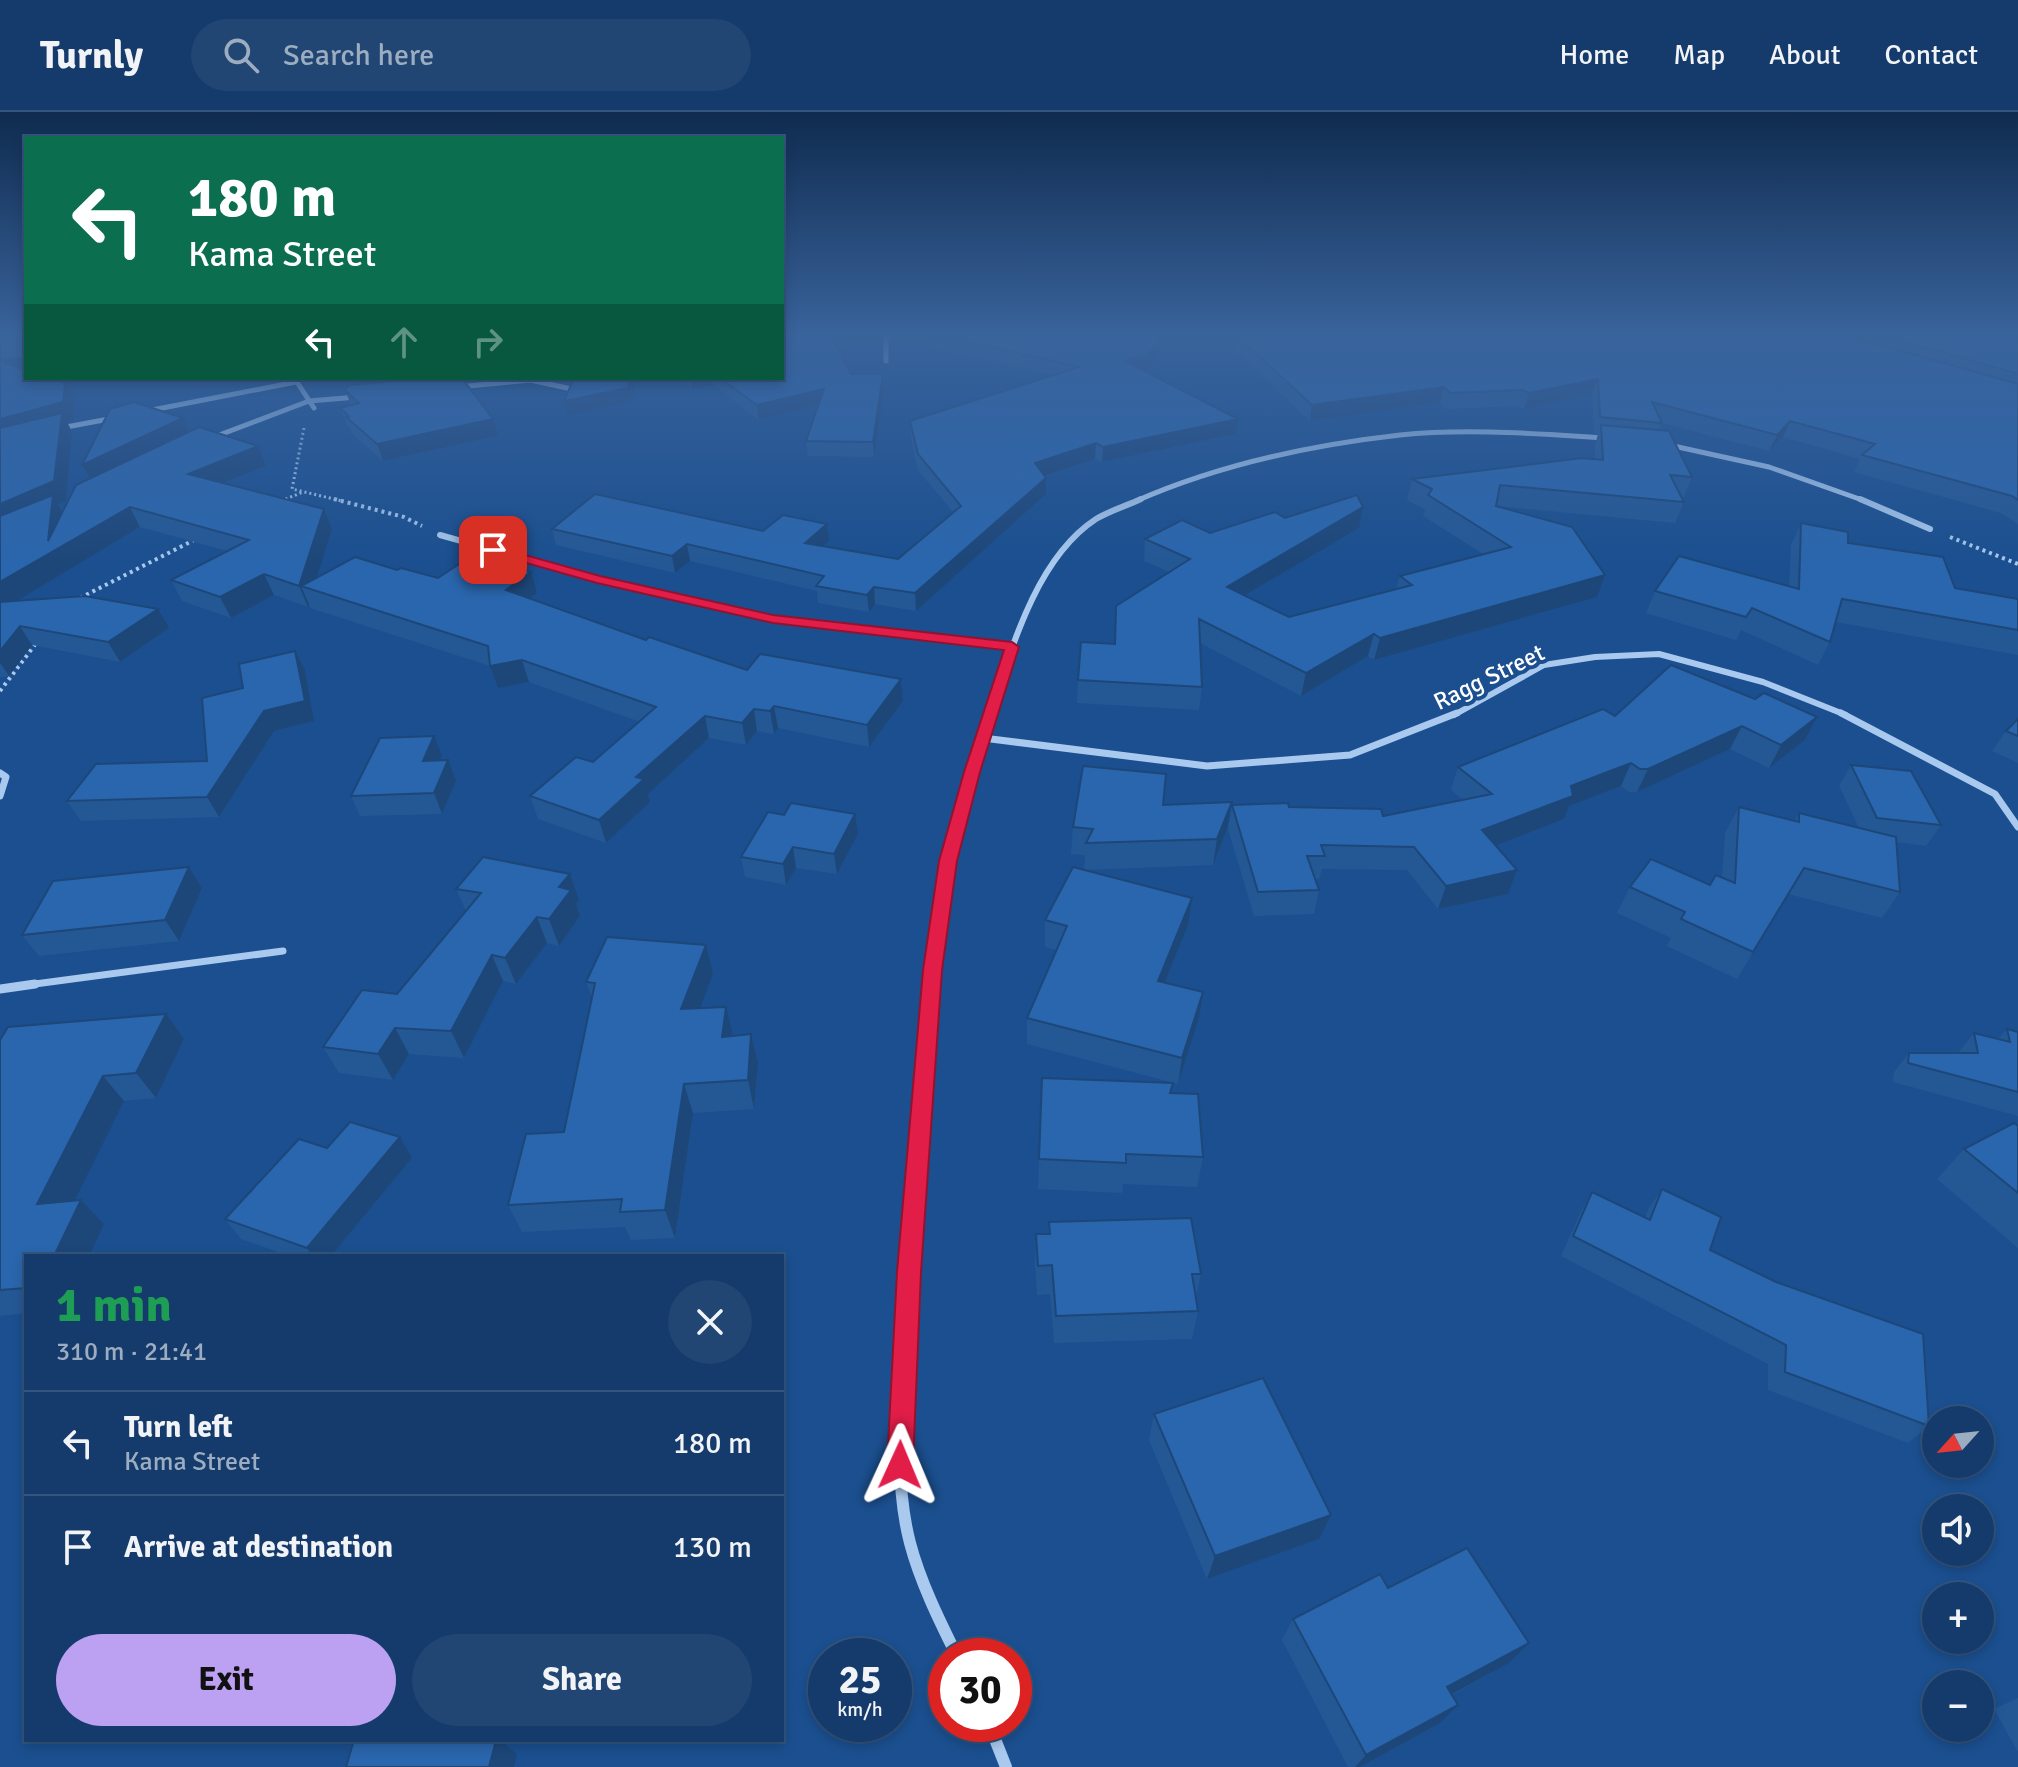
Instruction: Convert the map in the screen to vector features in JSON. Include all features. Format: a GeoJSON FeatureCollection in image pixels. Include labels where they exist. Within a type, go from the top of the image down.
{"type":"FeatureCollection","features":[{"type":"Feature","properties":{"kind":"street"},"geometry":{"type":"LineString","coordinates":[[144,412],[157,409]]}},
{"type":"Feature","properties":{"kind":"street"},"geometry":{"type":"LineString","coordinates":[[208,440],[283,409]]}},
{"type":"Feature","properties":{"kind":"street"},"geometry":{"type":"LineString","coordinates":[[53,430],[128,415]]}},
{"type":"Feature","properties":{"kind":"street"},"geometry":{"type":"LineString","coordinates":[[948,1638],[910,1542],[900,1465],[901,1398],[932,970],[948,861],[983,738],[1012,647],[1056,554],[1096,519],[1193,478],[1316,448],[1402,435],[1540,434],[1611,439]]}},
{"type":"Feature","properties":{"kind":"street"},"geometry":{"type":"LineString","coordinates":[[1655,443],[1699,449],[1772,470],[1870,503],[1930,529]]}},
{"type":"Feature","properties":{"kind":"street"},"geometry":{"type":"LineString","coordinates":[[440,535],[597,579],[773,619],[1012,647]]}},
{"type":"Feature","properties":{"kind":"street","name":"Ragg Street"},"geometry":{"type":"LineString","coordinates":[[983,738],[1207,766],[1350,755],[1450,717],[1544,665],[1595,657],[1659,654],[1763,682],[1846,715],[1995,794],[2018,827]]}},
{"type":"Feature","properties":{"kind":"street"},"geometry":{"type":"LineString","coordinates":[[0,773],[6,777],[0,796]]}},
{"type":"Feature","properties":{"kind":"street"},"geometry":{"type":"LineString","coordinates":[[0,989],[283,951]]}},
{"type":"Feature","properties":{"kind":"street"},"geometry":{"type":"LineString","coordinates":[[996,1742],[1006,1767]]}},
{"type":"Feature","properties":{"kind":"path"},"geometry":{"type":"LineString","coordinates":[[301,435],[292,489],[404,517]]}},
{"type":"Feature","properties":{"kind":"path"},"geometry":{"type":"LineString","coordinates":[[278,502],[303,492]]}},
{"type":"Feature","properties":{"kind":"path"},"geometry":{"type":"LineString","coordinates":[[1930,529],[2018,564]]}},
{"type":"Feature","properties":{"kind":"path"},"geometry":{"type":"LineString","coordinates":[[76,600],[200,537]]}},
{"type":"Feature","properties":{"kind":"path"},"geometry":{"type":"LineString","coordinates":[[0,691],[45,631]]}},
{"type":"Feature","properties":{"kind":"building"},"geometry":{"type":"Polygon","coordinates":[[[0,409],[36,409],[0,419],[0,409]]]}},
{"type":"Feature","properties":{"kind":"building"},"geometry":{"type":"Polygon","coordinates":[[[110,409],[156,409],[183,418],[82,465],[110,409]]]}},
{"type":"Feature","properties":{"kind":"building"},"geometry":{"type":"Polygon","coordinates":[[[341,409],[486,409],[493,419],[377,444],[346,417],[349,416],[341,409]]]}},
{"type":"Feature","properties":{"kind":"building"},"geometry":{"type":"Polygon","coordinates":[[[817,409],[878,409],[873,442],[806,441],[817,409]]]}},
{"type":"Feature","properties":{"kind":"building"},"geometry":{"type":"Polygon","coordinates":[[[947,409],[1219,409],[1238,419],[1103,447],[1096,443],[1035,463],[1046,478],[915,593],[874,587],[867,595],[816,586],[824,576],[687,544],[672,556],[552,529],[595,494],[763,531],[783,515],[827,524],[805,543],[898,559],[961,506],[918,454],[910,421],[947,409]]]}},
{"type":"Feature","properties":{"kind":"building"},"geometry":{"type":"Polygon","coordinates":[[[1600,409],[1655,409],[1662,423],[1600,417],[1600,409]]]}},
{"type":"Feature","properties":{"kind":"building"},"geometry":{"type":"Polygon","coordinates":[[[1679,409],[2018,409],[2018,500],[1862,455],[1875,444],[1790,421],[1777,435],[1679,409]]]}},
{"type":"Feature","properties":{"kind":"building"},"geometry":{"type":"Polygon","coordinates":[[[62,413],[54,481],[0,504],[0,428],[62,413]]]}},
{"type":"Feature","properties":{"kind":"building"},"geometry":{"type":"Polygon","coordinates":[[[1601,425],[1669,431],[1692,477],[1670,475],[1684,502],[1500,485],[1496,506],[1572,527],[1605,575],[1380,638],[1374,634],[1306,673],[1199,619],[1202,687],[1078,680],[1081,642],[1115,644],[1116,606],[1190,559],[1145,539],[1182,520],[1210,533],[1275,512],[1285,518],[1357,495],[1363,507],[1227,587],[1289,617],[1412,585],[1400,576],[1511,547],[1428,495],[1432,489],[1412,479],[1582,458],[1603,460],[1601,425]]]}},
{"type":"Feature","properties":{"kind":"building"},"geometry":{"type":"Polygon","coordinates":[[[199,427],[258,446],[188,474],[324,509],[299,586],[264,574],[220,597],[171,580],[249,540],[130,507],[0,582],[0,516],[53,495],[48,541],[76,485],[199,427]]]}},
{"type":"Feature","properties":{"kind":"building"},"geometry":{"type":"Polygon","coordinates":[[[1801,523],[1848,532],[1848,543],[1943,557],[1955,588],[2018,599],[2018,630],[1842,599],[1830,642],[1752,608],[1746,617],[1655,591],[1679,556],[1799,589],[1801,523]]]}},
{"type":"Feature","properties":{"kind":"building"},"geometry":{"type":"Polygon","coordinates":[[[355,557],[438,578],[468,558],[531,572],[506,590],[646,640],[649,637],[747,670],[760,654],[901,679],[867,725],[774,706],[770,711],[754,709],[742,723],[705,716],[636,777],[644,779],[599,820],[530,796],[576,757],[593,762],[656,707],[522,660],[490,666],[488,646],[301,586],[355,557]]]}},
{"type":"Feature","properties":{"kind":"building"},"geometry":{"type":"Polygon","coordinates":[[[85,596],[158,609],[108,642],[20,626],[0,651],[0,602],[85,596]]]}},
{"type":"Feature","properties":{"kind":"building"},"geometry":{"type":"Polygon","coordinates":[[[295,651],[305,701],[264,711],[207,797],[67,801],[96,764],[207,761],[202,698],[243,688],[239,664],[295,651]]]}},
{"type":"Feature","properties":{"kind":"building"},"geometry":{"type":"Polygon","coordinates":[[[1671,665],[1755,699],[1764,693],[1817,717],[1781,745],[1742,726],[1648,769],[1640,769],[1631,763],[1571,786],[1573,796],[1482,830],[1517,870],[1446,886],[1414,847],[1321,845],[1325,856],[1307,856],[1319,890],[1258,892],[1232,805],[1288,803],[1289,807],[1381,809],[1383,816],[1492,794],[1458,767],[1603,709],[1615,716],[1671,665]]]}},
{"type":"Feature","properties":{"kind":"building"},"geometry":{"type":"Polygon","coordinates":[[[2018,719],[2018,736],[2006,731],[2018,719]]]}},
{"type":"Feature","properties":{"kind":"building"},"geometry":{"type":"Polygon","coordinates":[[[434,736],[423,761],[448,760],[434,793],[351,796],[380,738],[434,736]]]}},
{"type":"Feature","properties":{"kind":"building"},"geometry":{"type":"Polygon","coordinates":[[[1851,765],[1911,771],[1941,825],[1877,818],[1851,765]]]}},
{"type":"Feature","properties":{"kind":"building"},"geometry":{"type":"Polygon","coordinates":[[[1083,766],[1166,774],[1163,805],[1232,802],[1217,839],[1086,843],[1093,829],[1073,827],[1083,766]]]}},
{"type":"Feature","properties":{"kind":"building"},"geometry":{"type":"Polygon","coordinates":[[[791,803],[855,814],[834,854],[793,847],[783,864],[741,857],[768,812],[784,815],[791,803]]]}},
{"type":"Feature","properties":{"kind":"building"},"geometry":{"type":"Polygon","coordinates":[[[1739,807],[1799,822],[1799,813],[1896,837],[1900,892],[1804,868],[1753,952],[1681,919],[1685,912],[1630,887],[1651,859],[1710,885],[1716,875],[1735,883],[1739,807]]]}},
{"type":"Feature","properties":{"kind":"building"},"geometry":{"type":"Polygon","coordinates":[[[483,857],[570,874],[559,887],[571,890],[549,919],[537,917],[505,958],[492,955],[451,1031],[395,1028],[378,1054],[323,1047],[362,990],[397,994],[481,893],[456,889],[483,857]]]}},
{"type":"Feature","properties":{"kind":"building"},"geometry":{"type":"Polygon","coordinates":[[[189,867],[165,920],[22,935],[53,881],[189,867]]]}},
{"type":"Feature","properties":{"kind":"building"},"geometry":{"type":"Polygon","coordinates":[[[1073,867],[1192,898],[1158,981],[1203,992],[1182,1058],[1027,1018],[1067,926],[1045,920],[1073,867]]]}},
{"type":"Feature","properties":{"kind":"building"},"geometry":{"type":"Polygon","coordinates":[[[607,937],[706,945],[681,1009],[726,1007],[722,1037],[751,1034],[748,1080],[684,1084],[665,1210],[620,1212],[622,1199],[508,1205],[526,1134],[564,1132],[595,983],[586,982],[607,937]]]}},
{"type":"Feature","properties":{"kind":"building"},"geometry":{"type":"Polygon","coordinates":[[[166,1014],[136,1073],[103,1076],[37,1204],[81,1200],[55,1254],[24,1254],[24,1288],[0,1290],[0,1040],[8,1027],[166,1014]]]}},
{"type":"Feature","properties":{"kind":"building"},"geometry":{"type":"Polygon","coordinates":[[[2007,1029],[2018,1032],[2018,1092],[1908,1063],[1909,1053],[1978,1053],[1974,1033],[2010,1042],[2007,1029]]]}},
{"type":"Feature","properties":{"kind":"building"},"geometry":{"type":"Polygon","coordinates":[[[1042,1078],[1173,1083],[1170,1093],[1198,1094],[1203,1157],[1126,1154],[1126,1163],[1039,1159],[1042,1078]]]}},
{"type":"Feature","properties":{"kind":"building"},"geometry":{"type":"Polygon","coordinates":[[[350,1122],[400,1137],[307,1248],[225,1219],[299,1139],[327,1148],[350,1122]]]}},
{"type":"Feature","properties":{"kind":"building"},"geometry":{"type":"Polygon","coordinates":[[[2014,1123],[2018,1126],[2018,1193],[1964,1149],[2014,1123]]]}},
{"type":"Feature","properties":{"kind":"building"},"geometry":{"type":"Polygon","coordinates":[[[1662,1189],[1721,1217],[1710,1250],[1776,1282],[1923,1334],[1928,1406],[1922,1406],[1922,1423],[1785,1372],[1786,1345],[1573,1236],[1592,1192],[1650,1220],[1662,1189]]]}},
{"type":"Feature","properties":{"kind":"building"},"geometry":{"type":"Polygon","coordinates":[[[1191,1218],[1201,1274],[1192,1274],[1198,1311],[1056,1316],[1052,1265],[1038,1266],[1036,1234],[1050,1234],[1049,1222],[1191,1218]]]}},
{"type":"Feature","properties":{"kind":"building"},"geometry":{"type":"Polygon","coordinates":[[[1263,1378],[1331,1515],[1215,1556],[1154,1414],[1263,1378]]]}},
{"type":"Feature","properties":{"kind":"building"},"geometry":{"type":"Polygon","coordinates":[[[1467,1548],[1529,1643],[1447,1687],[1458,1705],[1366,1755],[1293,1619],[1380,1574],[1388,1588],[1467,1548]]]}},
{"type":"Feature","properties":{"kind":"building"},"geometry":{"type":"Polygon","coordinates":[[[353,1742],[495,1742],[489,1767],[346,1767],[353,1742]]]}},
{"type":"Feature","properties":{"kind":"route"},"geometry":{"type":"LineString","coordinates":[[493,550],[597,579],[773,619],[1012,647],[972,772],[948,861],[932,970],[909,1272],[900,1465]]}}]}
